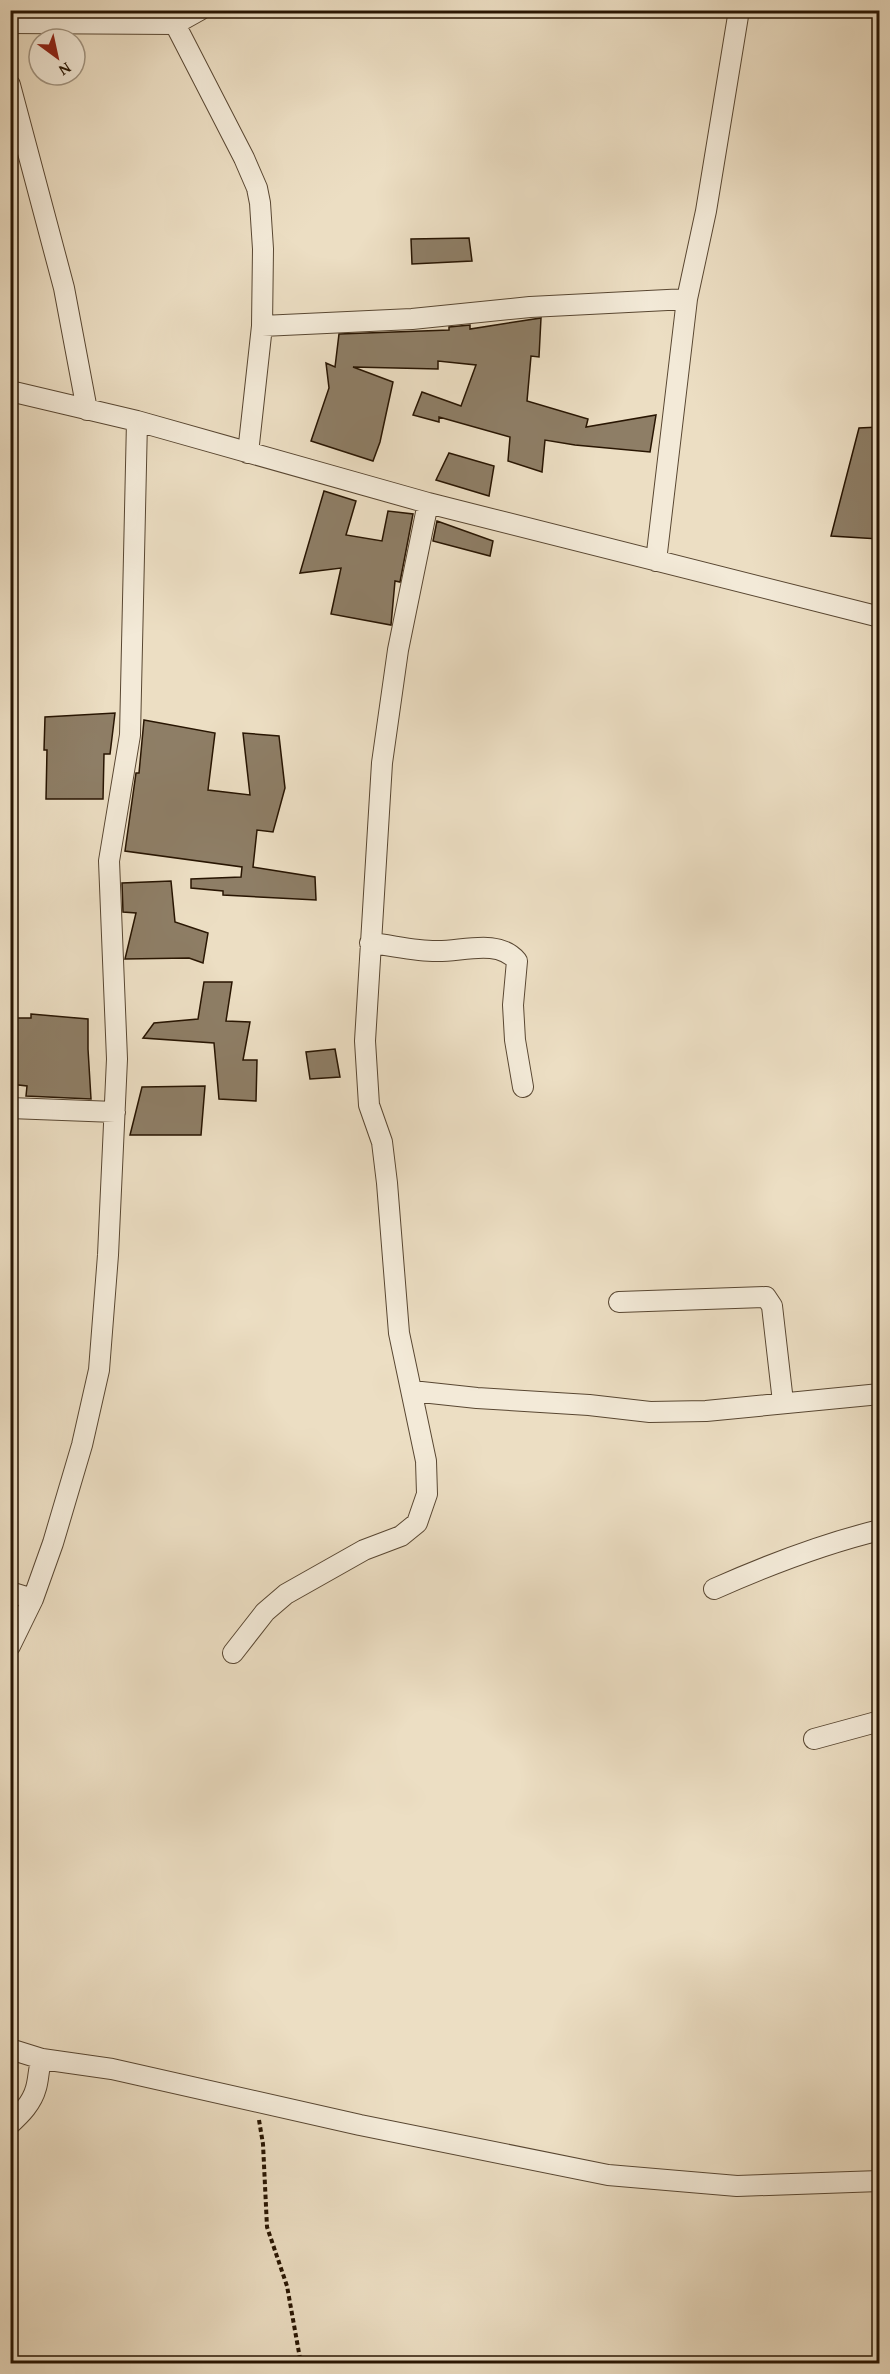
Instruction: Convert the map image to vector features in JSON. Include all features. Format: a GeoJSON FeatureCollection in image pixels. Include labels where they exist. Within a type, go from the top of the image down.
{"type":"FeatureCollection","features":[{"type":"Feature","properties":{"kind":"street"},"geometry":{"type":"LineString","coordinates":[[10,23],[175,24],[200,10]]}},
{"type":"Feature","properties":{"kind":"street"},"geometry":{"type":"LineString","coordinates":[[656,561],[687,299],[710,190],[739,10]]}},
{"type":"Feature","properties":{"kind":"street"},"geometry":{"type":"LineString","coordinates":[[175,24],[257,188],[263,249],[262,326],[248,453]]}},
{"type":"Feature","properties":{"kind":"street"},"geometry":{"type":"LineString","coordinates":[[10,85],[64,288],[87,410]]}},
{"type":"Feature","properties":{"kind":"street"},"geometry":{"type":"LineString","coordinates":[[262,326],[412,319],[530,307],[687,299]]}},
{"type":"Feature","properties":{"kind":"street"},"geometry":{"type":"LineString","coordinates":[[10,392],[137,421],[428,503],[879,617]]}},
{"type":"Feature","properties":{"kind":"street"},"geometry":{"type":"LineString","coordinates":[[10,1646],[33,1599],[53,1543],[79,1456],[99,1370],[108,1255],[117,1023],[109,861],[131,726],[137,421]]}},
{"type":"Feature","properties":{"kind":"street"},"geometry":{"type":"LineString","coordinates":[[233,1653],[265,1612],[286,1594],[364,1550],[401,1536],[417,1523],[427,1494],[426,1461],[399,1333],[387,1183],[382,1142],[369,1105],[365,1041],[382,763],[398,650],[428,503]]}},
{"type":"Feature","properties":{"kind":"street"},"geometry":{"type":"LineString","coordinates":[[370,943],[436,951],[490,948],[511,953],[517,961],[513,1005],[515,1040],[523,1088]]}},
{"type":"Feature","properties":{"kind":"street"},"geometry":{"type":"LineString","coordinates":[[10,1108],[115,1112]]}},
{"type":"Feature","properties":{"kind":"street"},"geometry":{"type":"LineString","coordinates":[[619,1302],[766,1297],[772,1306],[783,1402]]}},
{"type":"Feature","properties":{"kind":"street"},"geometry":{"type":"LineString","coordinates":[[412,1392],[589,1404],[650,1412],[706,1411],[879,1394]]}},
{"type":"Feature","properties":{"kind":"street"},"geometry":{"type":"LineString","coordinates":[[714,1589],[776,1562],[847,1538],[879,1530]]}},
{"type":"Feature","properties":{"kind":"street"},"geometry":{"type":"LineString","coordinates":[[10,1592],[33,1599]]}},
{"type":"Feature","properties":{"kind":"street"},"geometry":{"type":"LineString","coordinates":[[813,1739],[879,1721]]}},
{"type":"Feature","properties":{"kind":"street"},"geometry":{"type":"LineString","coordinates":[[10,2049],[42,2059],[112,2069],[371,2128],[608,2175],[736,2186],[879,2181]]}},
{"type":"Feature","properties":{"kind":"street"},"geometry":{"type":"LineString","coordinates":[[10,2124],[24,2111],[34,2095],[42,2059]]}},
{"type":"Feature","properties":{"kind":"path"},"geometry":{"type":"LineString","coordinates":[[256,2102],[263,2144],[267,2227],[287,2286],[301,2364]]}},
{"type":"Feature","properties":{"kind":"building"},"geometry":{"type":"Polygon","coordinates":[[[469,238],[472,261],[412,264],[411,239],[469,238]]]}},
{"type":"Feature","properties":{"kind":"building"},"geometry":{"type":"Polygon","coordinates":[[[541,318],[539,357],[531,356],[527,401],[588,419],[586,427],[656,415],[650,452],[545,440],[542,472],[508,461],[510,437],[439,417],[439,422],[413,415],[422,392],[461,406],[476,365],[438,361],[438,369],[353,367],[393,382],[380,442],[373,461],[311,441],[329,388],[326,363],[335,367],[339,334],[449,330],[449,327],[470,325],[470,329],[541,318]]]}},
{"type":"Feature","properties":{"kind":"building"},"geometry":{"type":"Polygon","coordinates":[[[879,427],[879,539],[831,536],[859,428],[879,427]]]}},
{"type":"Feature","properties":{"kind":"building"},"geometry":{"type":"Polygon","coordinates":[[[449,453],[494,466],[489,496],[436,480],[449,453]]]}},
{"type":"Feature","properties":{"kind":"building"},"geometry":{"type":"Polygon","coordinates":[[[324,491],[356,501],[346,535],[382,541],[388,511],[413,514],[400,582],[395,581],[391,625],[331,614],[341,568],[300,573],[324,491]]]}},
{"type":"Feature","properties":{"kind":"building"},"geometry":{"type":"Polygon","coordinates":[[[437,521],[493,541],[490,556],[433,541],[437,521]]]}},
{"type":"Feature","properties":{"kind":"building"},"geometry":{"type":"Polygon","coordinates":[[[115,713],[110,754],[104,754],[103,799],[46,799],[45,717],[115,713]]]}},
{"type":"Feature","properties":{"kind":"building"},"geometry":{"type":"Polygon","coordinates":[[[144,720],[215,733],[208,790],[250,795],[243,733],[279,736],[285,788],[273,832],[257,830],[253,867],[315,877],[316,900],[223,895],[223,891],[191,888],[191,879],[241,877],[242,867],[125,851],[136,773],[139,773],[144,720]]]}},
{"type":"Feature","properties":{"kind":"building"},"geometry":{"type":"Polygon","coordinates":[[[171,881],[175,922],[208,933],[203,963],[189,958],[125,959],[136,913],[123,912],[122,883],[171,881]]]}},
{"type":"Feature","properties":{"kind":"building"},"geometry":{"type":"Polygon","coordinates":[[[204,982],[232,982],[226,1021],[250,1022],[243,1060],[257,1060],[256,1101],[219,1099],[214,1043],[143,1038],[154,1023],[198,1019],[204,982]]]}},
{"type":"Feature","properties":{"kind":"building"},"geometry":{"type":"Polygon","coordinates":[[[31,1014],[88,1019],[91,1099],[26,1096],[27,1086],[10,1084],[10,1018],[31,1018],[31,1014]]]}},
{"type":"Feature","properties":{"kind":"building"},"geometry":{"type":"Polygon","coordinates":[[[335,1049],[340,1077],[310,1079],[306,1052],[335,1049]]]}},
{"type":"Feature","properties":{"kind":"building"},"geometry":{"type":"Polygon","coordinates":[[[205,1086],[201,1135],[130,1135],[142,1087],[205,1086]]]}}]}
